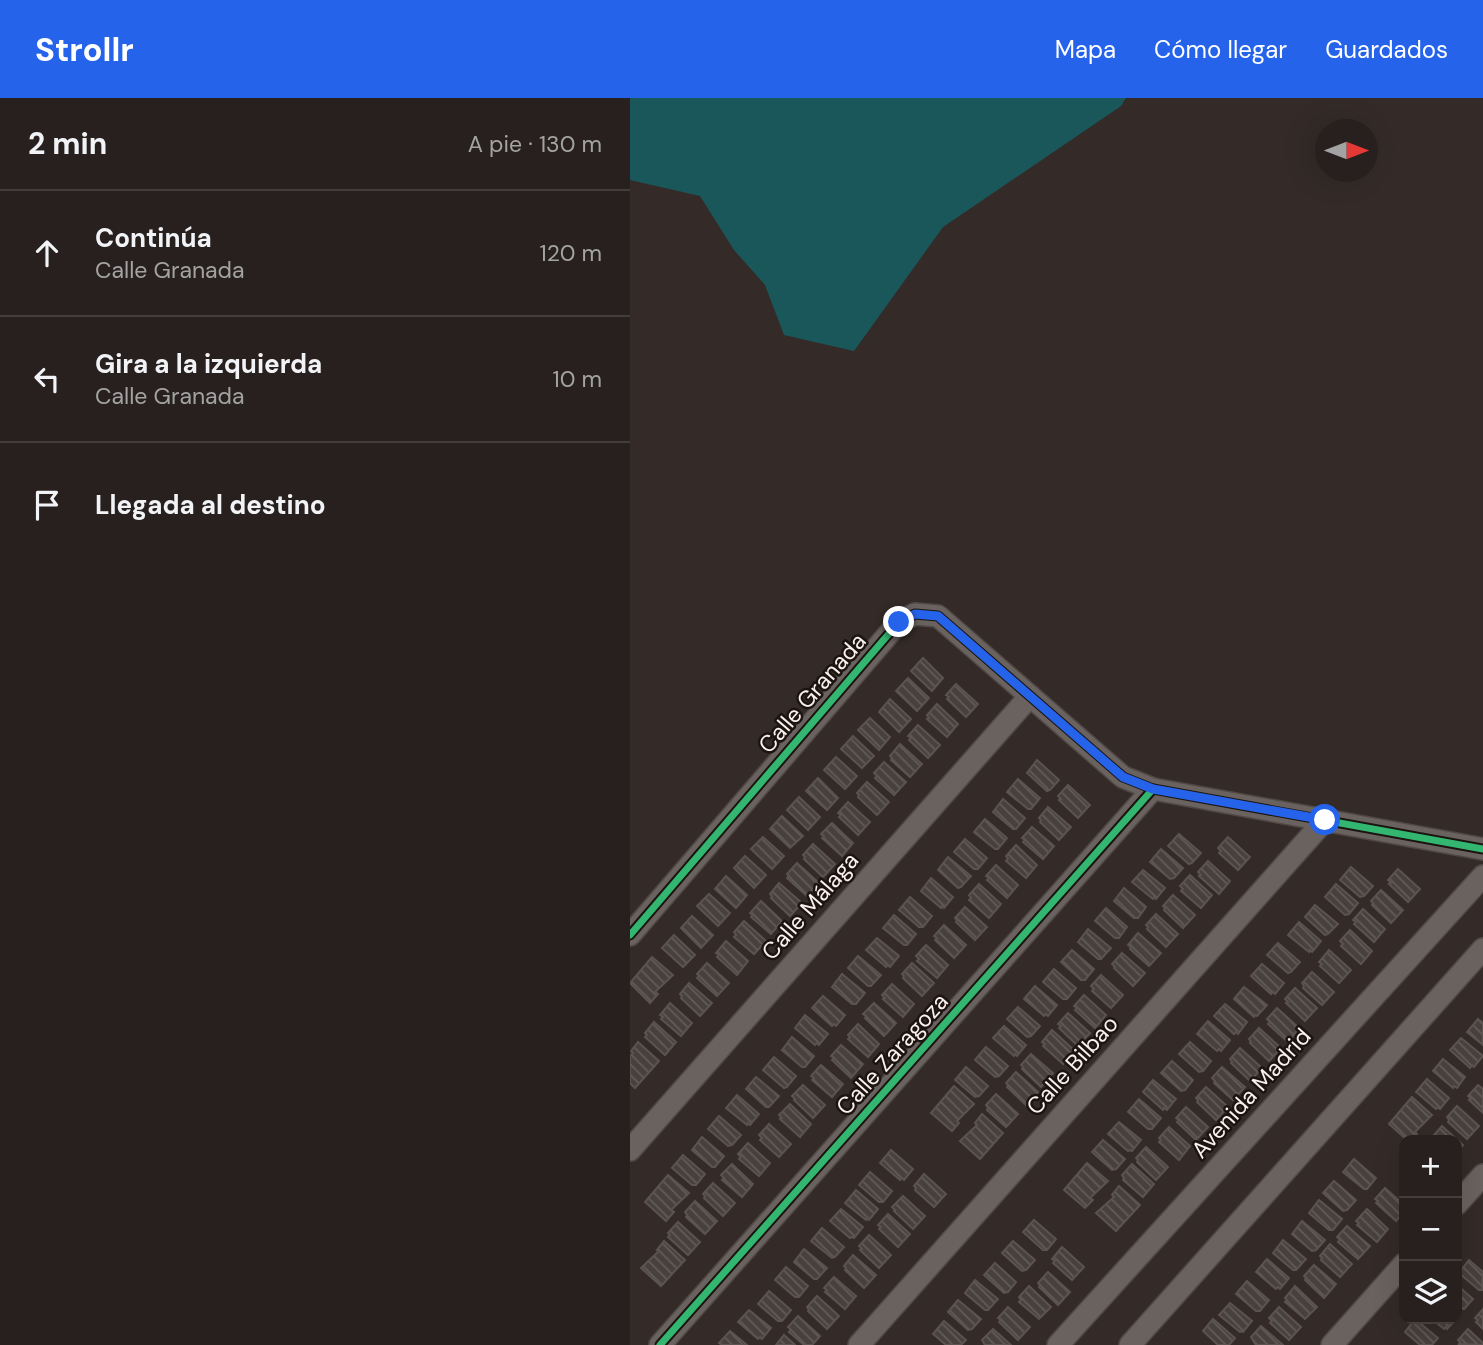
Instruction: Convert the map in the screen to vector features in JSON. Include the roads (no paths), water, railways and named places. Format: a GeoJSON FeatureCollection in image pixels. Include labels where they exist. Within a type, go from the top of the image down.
{"type":"FeatureCollection","features":[{"type":"Feature","properties":{"kind":"street","name":"Calle Granada"},"geometry":{"type":"LineString","coordinates":[[630,935],[899,622],[915,614],[938,616],[1123,777],[1153,789],[1483,849]]}},
{"type":"Feature","properties":{"kind":"street","name":"Calle Málaga"},"geometry":{"type":"LineString","coordinates":[[630,1150],[1030,696]]}},
{"type":"Feature","properties":{"kind":"street","name":"Calle Zaragoza"},"geometry":{"type":"LineString","coordinates":[[660,1345],[1153,789]]}},
{"type":"Feature","properties":{"kind":"street","name":"Calle Bilbao"},"geometry":{"type":"LineString","coordinates":[[859,1345],[1325,820]]}},
{"type":"Feature","properties":{"kind":"street","name":"Avenida Madrid"},"geometry":{"type":"LineString","coordinates":[[1058,1345],[1483,876]]}},
{"type":"Feature","properties":{"kind":"street"},"geometry":{"type":"LineString","coordinates":[[1130,1345],[1483,949]]}},
{"type":"Feature","properties":{"kind":"street"},"geometry":{"type":"LineString","coordinates":[[1462,1198],[1483,1175]]}},
{"type":"Feature","properties":{"kind":"street"},"geometry":{"type":"LineString","coordinates":[[1332,1345],[1399,1270]]}},
{"type":"Feature","properties":{"kind":"water"},"geometry":{"type":"Polygon","coordinates":[[[630,98],[1126,98],[1121,106],[943,227],[854,351],[784,335],[765,285],[734,250],[700,196],[630,180],[630,98]]]}}]}
